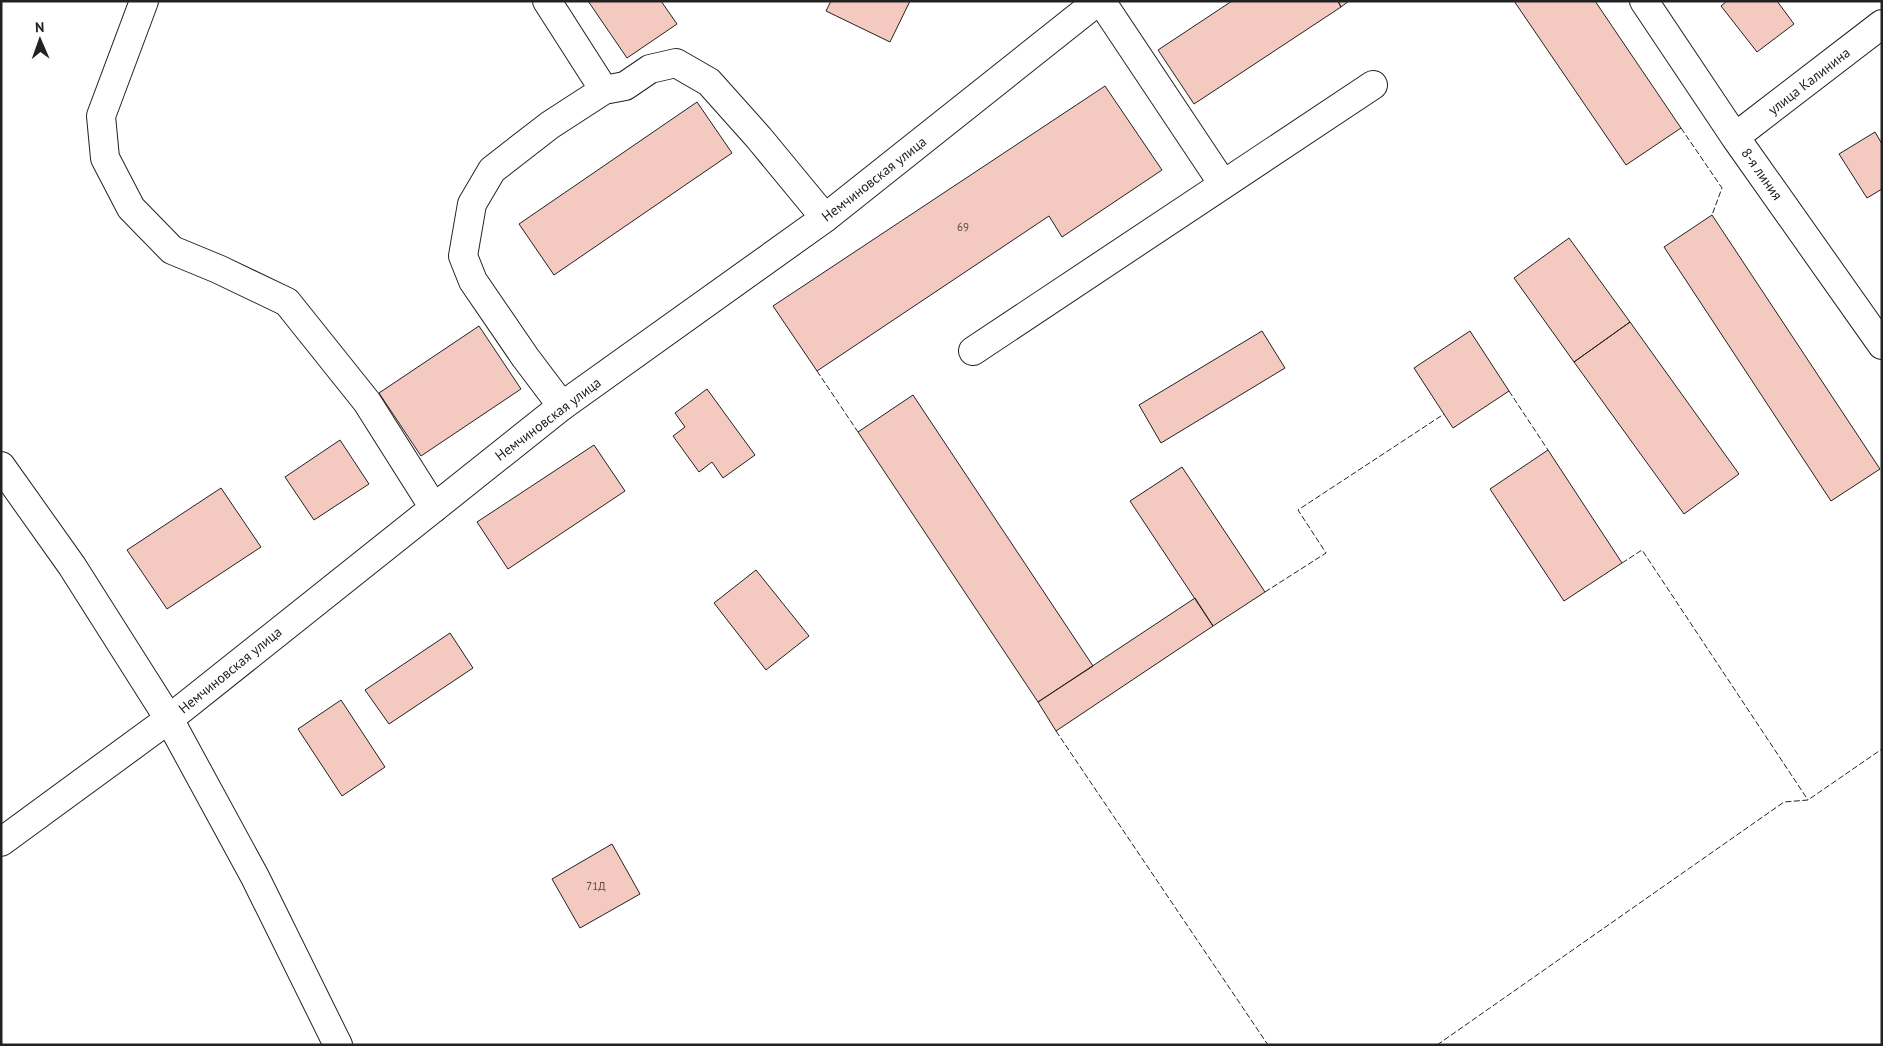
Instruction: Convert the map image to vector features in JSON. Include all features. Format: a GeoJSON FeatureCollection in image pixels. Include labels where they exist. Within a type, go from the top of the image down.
{"type":"FeatureCollection","features":[{"type":"Feature","properties":{"kind":"main road"},"geometry":{"type":"LineString","coordinates":[[144,1],[101,116],[105,158],[131,208],[172,250],[218,269],[287,302],[367,402],[434,508]]}},
{"type":"Feature","properties":{"kind":"main road"},"geometry":{"type":"LineString","coordinates":[[547,1],[604,90]]}},
{"type":"Feature","properties":{"kind":"main road"},"geometry":{"type":"LineString","coordinates":[[1099,1],[1223,184]]}},
{"type":"Feature","properties":{"kind":"main road","name":"Немчиновская улица"},"geometry":{"type":"LineString","coordinates":[[1,842],[169,719],[562,406],[825,218],[1099,1]]}},
{"type":"Feature","properties":{"kind":"main road","name":"8-я линия"},"geometry":{"type":"LineString","coordinates":[[1644,1],[1736,137],[1882,345]]}},
{"type":"Feature","properties":{"kind":"main road","name":"улица Калинина"},"geometry":{"type":"LineString","coordinates":[[1736,137],[1882,24]]}},
{"type":"Feature","properties":{"kind":"main road"},"geometry":{"type":"LineString","coordinates":[[562,406],[472,281],[463,256],[472,204],[492,170],[550,125],[604,90],[625,86],[650,69],[676,63],[708,82],[825,218]]}},
{"type":"Feature","properties":{"kind":"main road"},"geometry":{"type":"LineString","coordinates":[[972,351],[1373,85]]}},
{"type":"Feature","properties":{"kind":"main road"},"geometry":{"type":"LineString","coordinates":[[1,466],[72,566],[169,719],[255,877],[338,1045]]}},
{"type":"Feature","properties":{"kind":"building"},"geometry":{"type":"Polygon","coordinates":[[[588,1],[661,1],[677,24],[627,58],[588,1]]]}},
{"type":"Feature","properties":{"kind":"building"},"geometry":{"type":"Polygon","coordinates":[[[831,1],[910,1],[890,42],[826,11],[831,1]]]}},
{"type":"Feature","properties":{"kind":"building"},"geometry":{"type":"Polygon","coordinates":[[[1232,1],[1338,1],[1341,7],[1194,104],[1158,50],[1232,1]]]}},
{"type":"Feature","properties":{"kind":"building"},"geometry":{"type":"Polygon","coordinates":[[[1338,1],[1349,1],[1341,7],[1338,1]]]}},
{"type":"Feature","properties":{"kind":"building"},"geometry":{"type":"Polygon","coordinates":[[[1514,1],[1595,1],[1681,128],[1626,165],[1514,1]]]}},
{"type":"Feature","properties":{"kind":"building"},"geometry":{"type":"Polygon","coordinates":[[[1727,1],[1777,1],[1794,24],[1757,52],[1721,6],[1727,1]]]}},
{"type":"Feature","properties":{"kind":"building"},"geometry":{"type":"Polygon","coordinates":[[[1105,86],[1162,170],[1062,237],[1049,216],[817,371],[773,306],[1105,86]]]}},
{"type":"Feature","properties":{"kind":"building"},"geometry":{"type":"Polygon","coordinates":[[[697,102],[732,153],[554,275],[519,224],[697,102]]]}},
{"type":"Feature","properties":{"kind":"building"},"geometry":{"type":"Polygon","coordinates":[[[1875,132],[1882,144],[1882,189],[1867,198],[1839,154],[1875,132]]]}},
{"type":"Feature","properties":{"kind":"building"},"geometry":{"type":"Polygon","coordinates":[[[1712,215],[1880,469],[1831,501],[1664,247],[1712,215]]]}},
{"type":"Feature","properties":{"kind":"building"},"geometry":{"type":"Polygon","coordinates":[[[1569,238],[1630,322],[1574,362],[1514,278],[1569,238]]]}},
{"type":"Feature","properties":{"kind":"building"},"geometry":{"type":"Polygon","coordinates":[[[1630,322],[1739,474],[1684,514],[1574,362],[1630,322]]]}},
{"type":"Feature","properties":{"kind":"building"},"geometry":{"type":"Polygon","coordinates":[[[479,326],[521,389],[421,456],[379,393],[479,326]]]}},
{"type":"Feature","properties":{"kind":"building"},"geometry":{"type":"Polygon","coordinates":[[[1262,331],[1285,368],[1161,443],[1139,405],[1262,331]]]}},
{"type":"Feature","properties":{"kind":"building"},"geometry":{"type":"Polygon","coordinates":[[[1470,331],[1509,391],[1453,428],[1414,368],[1470,331]]]}},
{"type":"Feature","properties":{"kind":"building"},"geometry":{"type":"Polygon","coordinates":[[[707,389],[755,455],[723,478],[712,462],[699,472],[673,436],[685,427],[675,413],[707,389]]]}},
{"type":"Feature","properties":{"kind":"building"},"geometry":{"type":"Polygon","coordinates":[[[913,395],[1093,666],[1038,702],[858,432],[913,395]]]}},
{"type":"Feature","properties":{"kind":"building"},"geometry":{"type":"Polygon","coordinates":[[[340,440],[369,484],[314,520],[285,477],[340,440]]]}},
{"type":"Feature","properties":{"kind":"building"},"geometry":{"type":"Polygon","coordinates":[[[594,445],[625,491],[508,569],[477,522],[594,445]]]}},
{"type":"Feature","properties":{"kind":"building"},"geometry":{"type":"Polygon","coordinates":[[[1548,450],[1622,563],[1564,601],[1490,489],[1548,450]]]}},
{"type":"Feature","properties":{"kind":"building"},"geometry":{"type":"Polygon","coordinates":[[[1182,467],[1265,592],[1213,626],[1130,501],[1182,467]]]}},
{"type":"Feature","properties":{"kind":"building"},"geometry":{"type":"Polygon","coordinates":[[[221,488],[261,547],[167,609],[127,550],[221,488]]]}},
{"type":"Feature","properties":{"kind":"building"},"geometry":{"type":"Polygon","coordinates":[[[756,570],[809,636],[766,670],[714,603],[756,570]]]}},
{"type":"Feature","properties":{"kind":"building"},"geometry":{"type":"Polygon","coordinates":[[[1195,598],[1213,626],[1056,731],[1038,702],[1195,598]]]}},
{"type":"Feature","properties":{"kind":"building"},"geometry":{"type":"Polygon","coordinates":[[[450,633],[473,668],[389,724],[365,690],[450,633]]]}},
{"type":"Feature","properties":{"kind":"building"},"geometry":{"type":"Polygon","coordinates":[[[341,700],[385,767],[342,796],[298,729],[341,700]]]}},
{"type":"Feature","properties":{"kind":"building"},"geometry":{"type":"Polygon","coordinates":[[[612,844],[640,894],[580,928],[552,879],[612,844]]]}},
{"type":"Feature","properties":{"kind":"fence"},"geometry":{"type":"LineString","coordinates":[[1681,128],[1722,188],[1712,215]]}},
{"type":"Feature","properties":{"kind":"fence"},"geometry":{"type":"LineString","coordinates":[[817,371],[858,432]]}},
{"type":"Feature","properties":{"kind":"fence"},"geometry":{"type":"LineString","coordinates":[[1509,391],[1548,450]]}},
{"type":"Feature","properties":{"kind":"fence"},"geometry":{"type":"LineString","coordinates":[[1265,592],[1326,553],[1298,510],[1444,414]]}},
{"type":"Feature","properties":{"kind":"fence"},"geometry":{"type":"LineString","coordinates":[[1622,563],[1642,550],[1808,800]]}},
{"type":"Feature","properties":{"kind":"fence"},"geometry":{"type":"LineString","coordinates":[[1056,731],[1268,1045]]}},
{"type":"Feature","properties":{"kind":"fence"},"geometry":{"type":"LineString","coordinates":[[1437,1045],[1784,802],[1808,800],[1882,749]]}}]}
